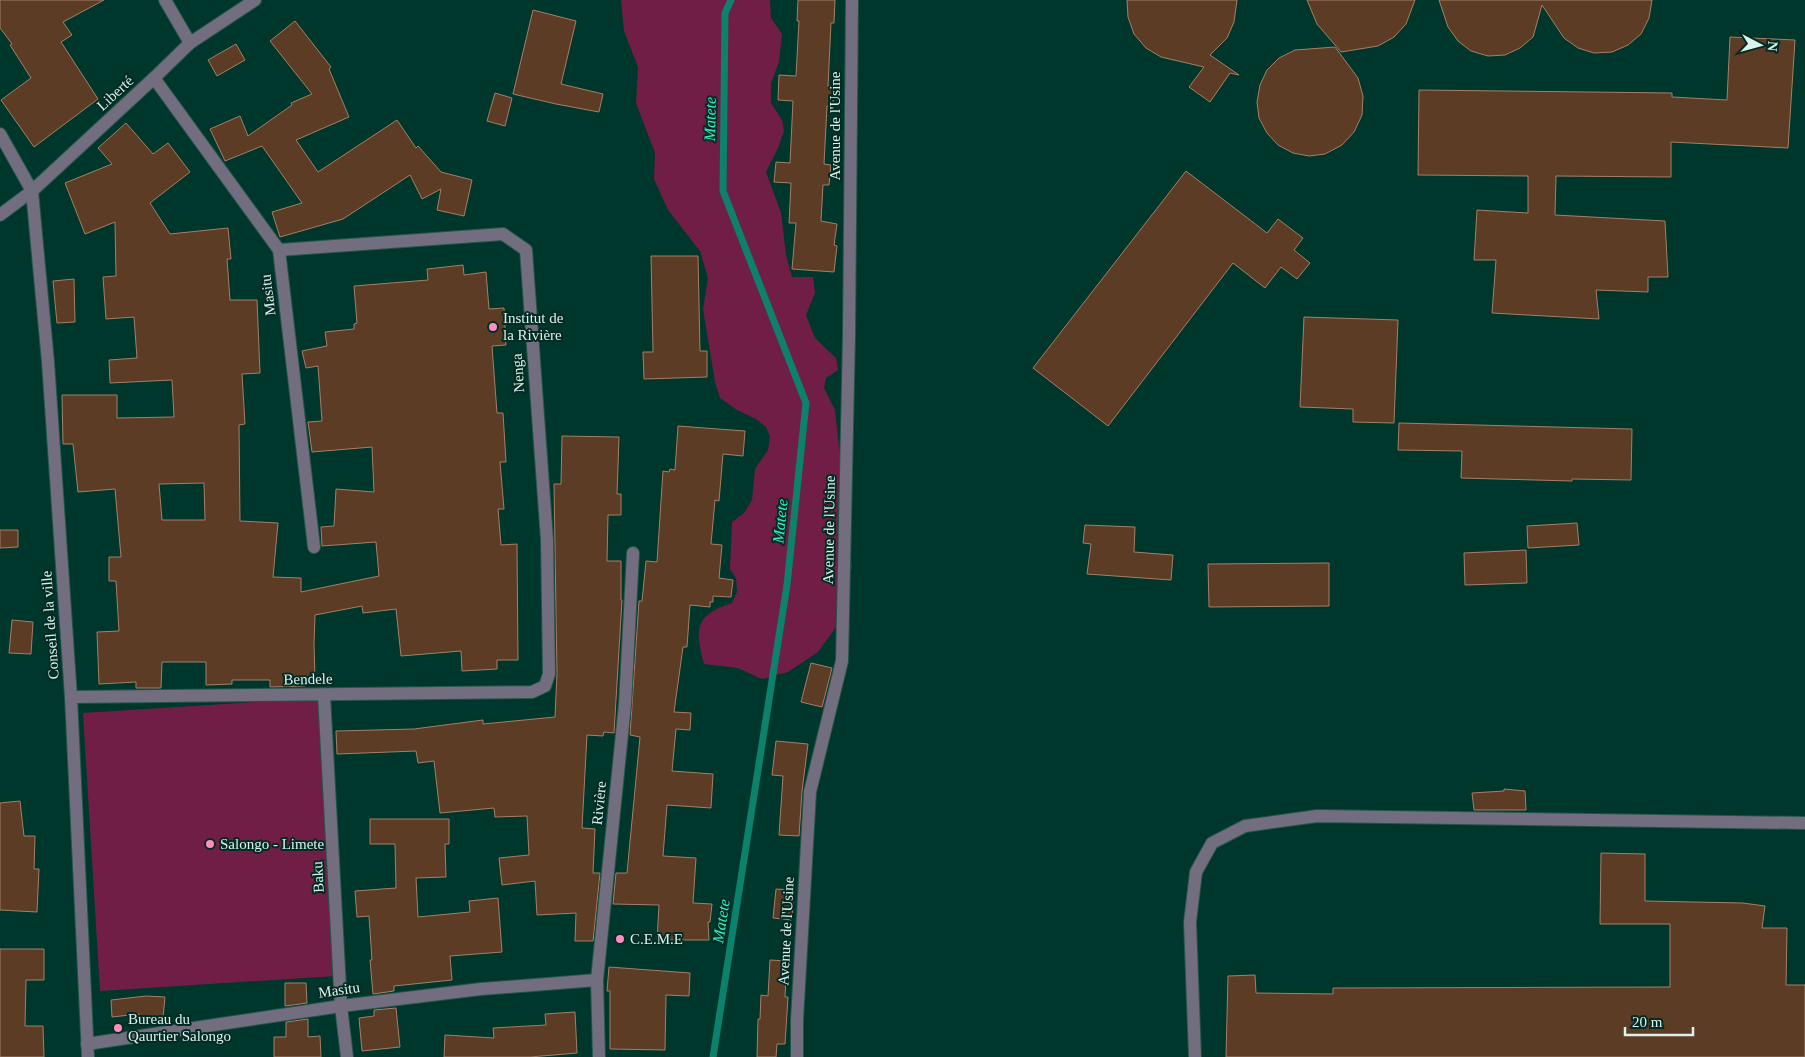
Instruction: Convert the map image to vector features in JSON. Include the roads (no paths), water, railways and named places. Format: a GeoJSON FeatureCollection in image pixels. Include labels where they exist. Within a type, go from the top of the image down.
{"type":"FeatureCollection","features":[{"type":"Feature","properties":{"kind":"street"},"geometry":{"type":"LineString","coordinates":[[165,0],[190,43]]}},
{"type":"Feature","properties":{"kind":"street","name":"Liberté"},"geometry":{"type":"LineString","coordinates":[[0,215],[32,191],[190,43],[255,0]]}},
{"type":"Feature","properties":{"kind":"street","name":"Avenue de l'Usine"},"geometry":{"type":"LineString","coordinates":[[797,1057],[797,1020],[810,792],[842,662],[849,335],[852,0]]}},
{"type":"Feature","properties":{"kind":"street","name":"Masitu"},"geometry":{"type":"LineString","coordinates":[[154,78],[278,250],[314,547]]}},
{"type":"Feature","properties":{"kind":"street"},"geometry":{"type":"LineString","coordinates":[[0,134],[32,191]]}},
{"type":"Feature","properties":{"kind":"street","name":"Conseil de la ville"},"geometry":{"type":"LineString","coordinates":[[32,191],[48,362],[71,698],[88,1057]]}},
{"type":"Feature","properties":{"kind":"street","name":"Nenga"},"geometry":{"type":"LineString","coordinates":[[278,250],[503,234],[526,250],[547,540],[549,674],[545,686]]}},
{"type":"Feature","properties":{"kind":"street","name":"Rivière"},"geometry":{"type":"LineString","coordinates":[[599,1057],[597,980],[625,704],[633,553]]}},
{"type":"Feature","properties":{"kind":"street","name":"Bendele"},"geometry":{"type":"LineString","coordinates":[[71,698],[532,692],[545,686]]}},
{"type":"Feature","properties":{"kind":"street","name":"Baku"},"geometry":{"type":"LineString","coordinates":[[324,696],[341,1006],[347,1057]]}},
{"type":"Feature","properties":{"kind":"street"},"geometry":{"type":"LineString","coordinates":[[1195,1057],[1190,922],[1196,872],[1212,843],[1245,826],[1317,816],[1805,823]]}},
{"type":"Feature","properties":{"kind":"street","name":"Masitu"},"geometry":{"type":"LineString","coordinates":[[87,1044],[341,1006],[481,989],[597,980]]}},
{"type":"Feature","properties":{"kind":"waterway","name":"Matete"},"geometry":{"type":"LineString","coordinates":[[713,1057],[787,585],[806,403],[723,191],[725,13],[731,0]]}},
{"type":"Feature","properties":{"kind":"place","name":"Institut de la Rivière"},"geometry":{"type":"Point","coordinates":[493,327]}},
{"type":"Feature","properties":{"kind":"place","name":"Salongo - Limete"},"geometry":{"type":"Point","coordinates":[210,844]}},
{"type":"Feature","properties":{"kind":"place","name":"C.E.M.E"},"geometry":{"type":"Point","coordinates":[620,939]}},
{"type":"Feature","properties":{"kind":"place","name":"Bureau du Qaurtier Salongo"},"geometry":{"type":"Point","coordinates":[118,1028]}}]}
